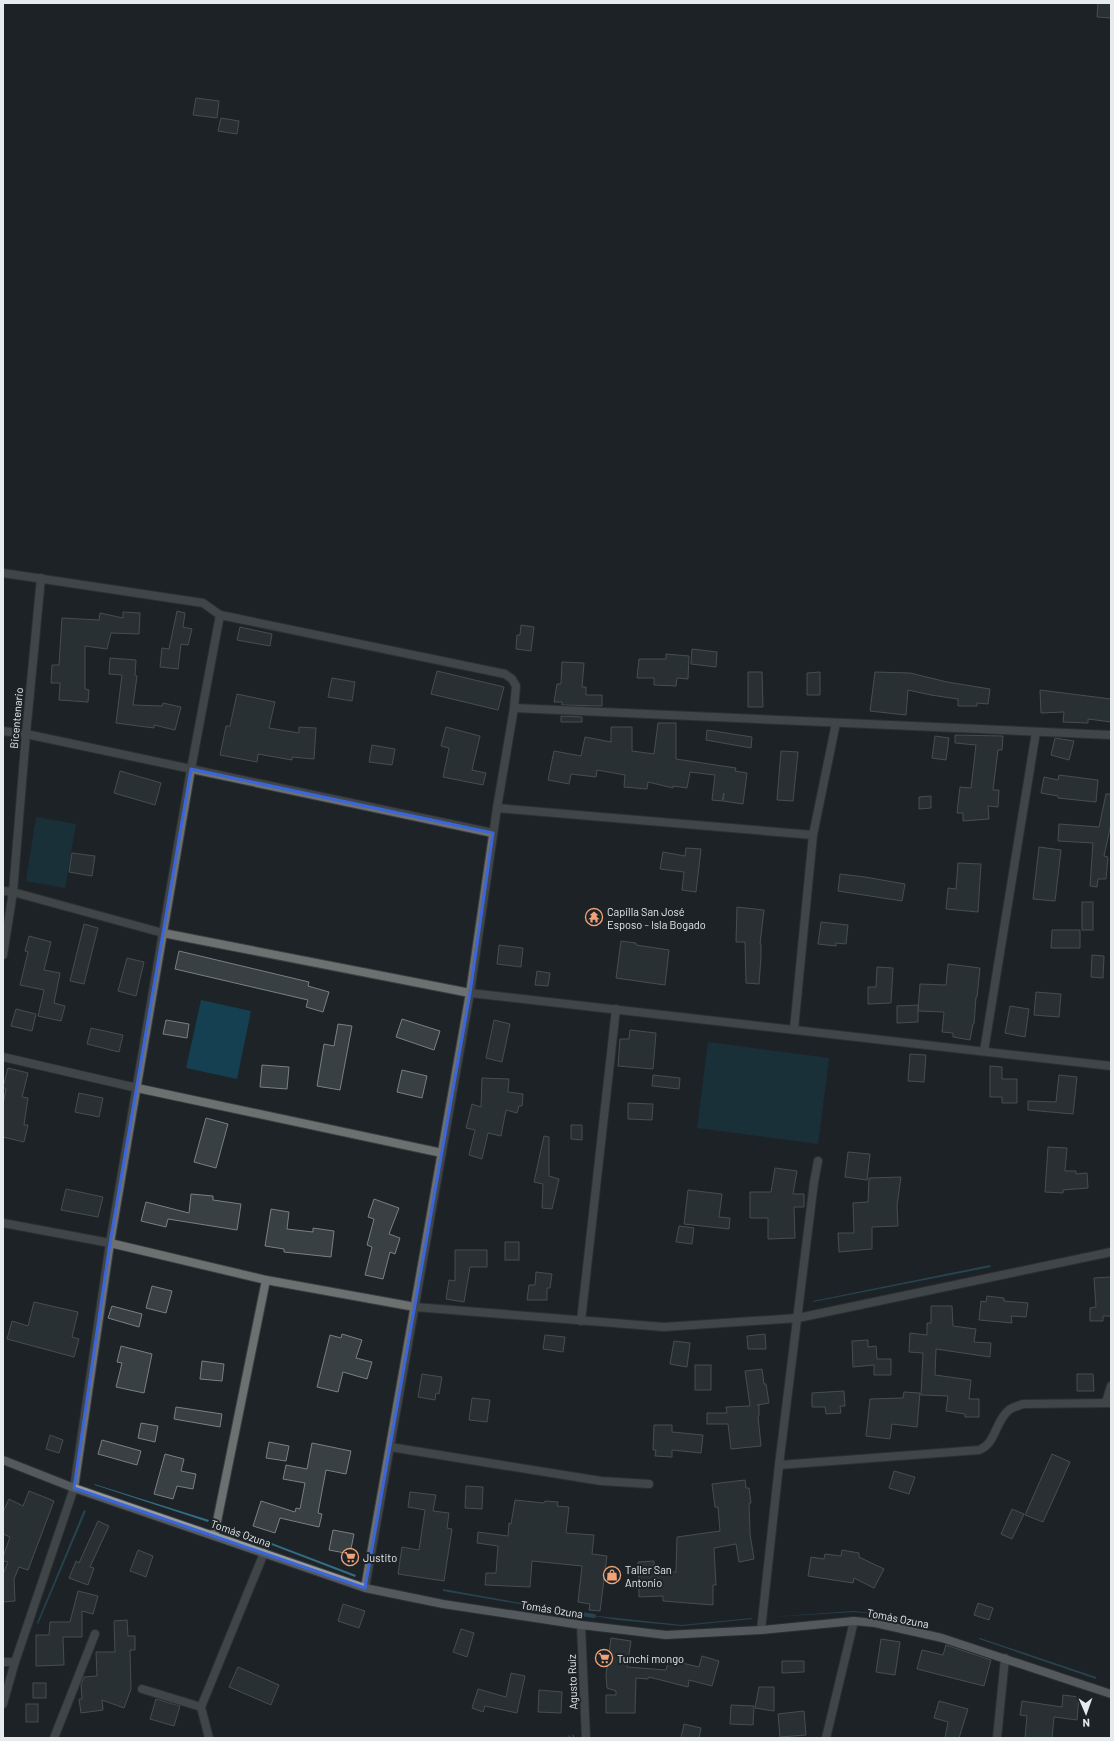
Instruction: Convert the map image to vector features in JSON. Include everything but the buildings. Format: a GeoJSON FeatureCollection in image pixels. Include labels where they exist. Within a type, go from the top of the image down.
{"type":"FeatureCollection","features":[{"type":"Feature","properties":{"kind":"street"},"geometry":{"type":"LineString","coordinates":[[3,573],[203,603],[220,615],[505,674],[512,679],[516,686],[514,708],[493,833],[470,993],[366,1588]]}},
{"type":"Feature","properties":{"kind":"street","name":"Bicentenario"},"geometry":{"type":"LineString","coordinates":[[3,955],[13,892],[41,578]]}},
{"type":"Feature","properties":{"kind":"street"},"geometry":{"type":"LineString","coordinates":[[3,1704],[15,1662],[74,1488],[110,1243],[163,933],[220,615]]}},
{"type":"Feature","properties":{"kind":"street"},"geometry":{"type":"LineString","coordinates":[[514,708],[1111,735]]}},
{"type":"Feature","properties":{"kind":"street"},"geometry":{"type":"LineString","coordinates":[[794,1029],[813,835],[836,723]]}},
{"type":"Feature","properties":{"kind":"street"},"geometry":{"type":"LineString","coordinates":[[3,731],[26,734],[493,833]]}},
{"type":"Feature","properties":{"kind":"street"},"geometry":{"type":"LineString","coordinates":[[984,1051],[1036,732]]}},
{"type":"Feature","properties":{"kind":"street"},"geometry":{"type":"LineString","coordinates":[[497,808],[813,835]]}},
{"type":"Feature","properties":{"kind":"street"},"geometry":{"type":"LineString","coordinates":[[3,891],[13,892],[163,933],[470,993],[1111,1066]]}},
{"type":"Feature","properties":{"kind":"street"},"geometry":{"type":"LineString","coordinates":[[581,1321],[616,1009]]}},
{"type":"Feature","properties":{"kind":"street"},"geometry":{"type":"LineString","coordinates":[[3,1057],[137,1088],[442,1154]]}},
{"type":"Feature","properties":{"kind":"street"},"geometry":{"type":"LineString","coordinates":[[760,1630],[779,1465],[814,1182],[818,1161]]}},
{"type":"Feature","properties":{"kind":"street"},"geometry":{"type":"LineString","coordinates":[[3,1223],[110,1243],[266,1280],[415,1307],[664,1327],[798,1318],[1111,1252]]}},
{"type":"Feature","properties":{"kind":"street"},"geometry":{"type":"LineString","coordinates":[[214,1536],[266,1280]]}},
{"type":"Feature","properties":{"kind":"street"},"geometry":{"type":"LineString","coordinates":[[779,1465],[979,1450],[988,1445],[1006,1413],[1016,1406],[1023,1404],[1108,1402],[1111,1386]]}},
{"type":"Feature","properties":{"kind":"street"},"geometry":{"type":"LineString","coordinates":[[390,1447],[602,1481],[649,1484]]}},
{"type":"Feature","properties":{"kind":"street","name":"Tomás Ozuna"},"geometry":{"type":"LineString","coordinates":[[3,1460],[74,1488],[366,1588],[443,1604],[581,1625],[666,1635],[760,1630],[854,1621],[875,1623],[912,1630],[942,1638],[1111,1694]]}},
{"type":"Feature","properties":{"kind":"street"},"geometry":{"type":"LineString","coordinates":[[209,1738],[201,1707],[264,1553]]}},
{"type":"Feature","properties":{"kind":"street"},"geometry":{"type":"LineString","coordinates":[[826,1738],[854,1621]]}},
{"type":"Feature","properties":{"kind":"street","name":"Agusto Ruíz"},"geometry":{"type":"LineString","coordinates":[[581,1625],[586,1738]]}},
{"type":"Feature","properties":{"kind":"street"},"geometry":{"type":"LineString","coordinates":[[54,1738],[95,1634]]}},
{"type":"Feature","properties":{"kind":"street"},"geometry":{"type":"LineString","coordinates":[[997,1738],[1005,1658]]}},
{"type":"Feature","properties":{"kind":"street"},"geometry":{"type":"LineString","coordinates":[[3,1662],[15,1662]]}},
{"type":"Feature","properties":{"kind":"street"},"geometry":{"type":"LineString","coordinates":[[142,1688],[201,1707]]}},
{"type":"Feature","properties":{"kind":"highlighted area"},"geometry":{"type":"Polygon","coordinates":[[[191,769],[493,833],[470,993],[365,1588],[74,1488],[110,1243],[191,769]]]}},
{"type":"Feature","properties":{"kind":"shaded area"},"geometry":{"type":"Polygon","coordinates":[[[36,817],[76,824],[65,888],[26,881],[36,817]]]}},
{"type":"Feature","properties":{"kind":"shaded area"},"geometry":{"type":"Polygon","coordinates":[[[201,1000],[251,1011],[237,1079],[186,1068],[201,1000]]]}},
{"type":"Feature","properties":{"kind":"shaded area"},"geometry":{"type":"Polygon","coordinates":[[[708,1042],[829,1058],[818,1144],[697,1128],[708,1042]]]}},
{"type":"Feature","properties":{"kind":"shaded area"},"geometry":{"type":"Polygon","coordinates":[[[990,1265],[991,1267],[813,1302],[813,1301],[990,1265]]]}},
{"type":"Feature","properties":{"kind":"shaded area"},"geometry":{"type":"Polygon","coordinates":[[[94,1484],[209,1520],[208,1522],[94,1484]]]}},
{"type":"Feature","properties":{"kind":"shaded area"},"geometry":{"type":"Polygon","coordinates":[[[84,1510],[86,1511],[38,1624],[37,1623],[84,1510]]]}},
{"type":"Feature","properties":{"kind":"shaded area"},"geometry":{"type":"Polygon","coordinates":[[[227,1526],[356,1575],[355,1577],[227,1528],[227,1526]]]}},
{"type":"Feature","properties":{"kind":"shaded area"},"geometry":{"type":"Polygon","coordinates":[[[443,1589],[566,1611],[566,1612],[443,1591],[443,1589]]]}},
{"type":"Feature","properties":{"kind":"shaded area"},"geometry":{"type":"Polygon","coordinates":[[[854,1611],[887,1615],[854,1612],[770,1617],[854,1611]]]}},
{"type":"Feature","properties":{"kind":"shaded area"},"geometry":{"type":"Polygon","coordinates":[[[588,1615],[682,1625],[752,1619],[682,1626],[618,1620],[588,1615]]]}},
{"type":"Feature","properties":{"kind":"shaded area"},"geometry":{"type":"Polygon","coordinates":[[[979,1639],[1096,1677],[1096,1679],[979,1639]]]}},
{"type":"Feature","properties":{"kind":"waterway"},"geometry":{"type":"LineString","coordinates":[[561,1611],[594,1616]]}},
{"type":"Feature","properties":{"kind":"place","name":"Capilla San José Esposo - Isla Bogado"},"geometry":{"type":"Point","coordinates":[594,917]}},
{"type":"Feature","properties":{"kind":"place","name":"Justito"},"geometry":{"type":"Point","coordinates":[350,1557]}},
{"type":"Feature","properties":{"kind":"place","name":"Taller San Antonio"},"geometry":{"type":"Point","coordinates":[612,1575]}},
{"type":"Feature","properties":{"kind":"place","name":"Tunchi mongo"},"geometry":{"type":"Point","coordinates":[604,1658]}}]}
